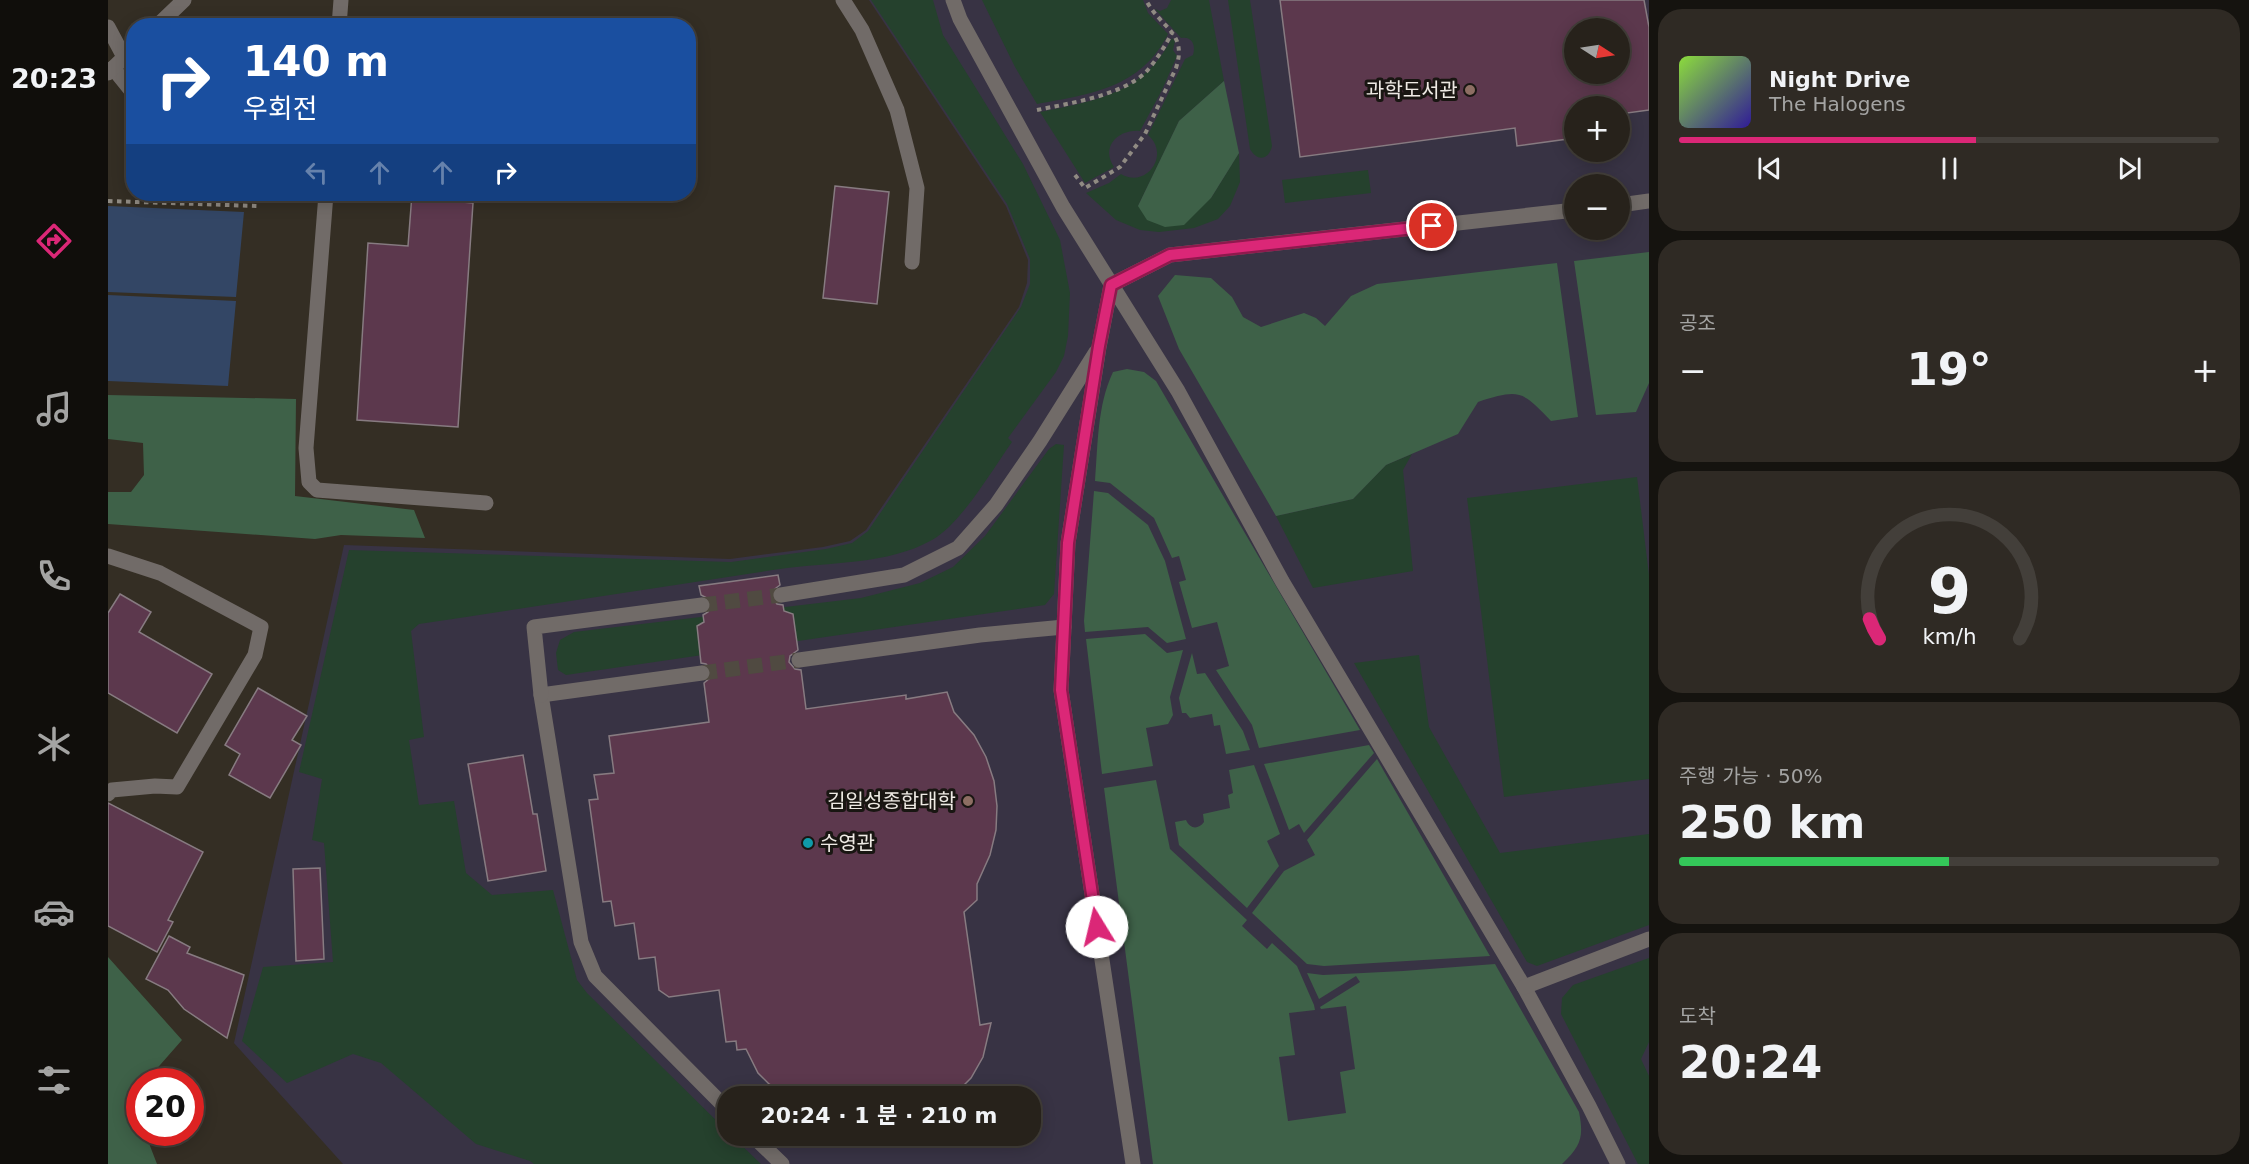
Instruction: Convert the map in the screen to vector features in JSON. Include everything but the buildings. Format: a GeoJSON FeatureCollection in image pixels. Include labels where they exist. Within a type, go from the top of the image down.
{"type":"FeatureCollection","features":[{"type":"Feature","properties":{"kind":"lane"},"geometry":{"type":"LineString","coordinates":[[165,18],[184,0]]}},
{"type":"Feature","properties":{"kind":"lane"},"geometry":{"type":"LineString","coordinates":[[340,18],[341,0]]}},
{"type":"Feature","properties":{"kind":"lane"},"geometry":{"type":"LineString","coordinates":[[843,0],[862,30],[900,121],[917,188],[912,262]]}},
{"type":"Feature","properties":{"kind":"lane"},"geometry":{"type":"LineString","coordinates":[[953,0],[960,19],[1063,207],[1178,391],[1282,581],[1524,987],[1618,1164]]}},
{"type":"Feature","properties":{"kind":"lane"},"geometry":{"type":"LineString","coordinates":[[108,27],[126,49]]}},
{"type":"Feature","properties":{"kind":"lane"},"geometry":{"type":"LineString","coordinates":[[126,56],[110,71],[126,86]]}},
{"type":"Feature","properties":{"kind":"lane"},"geometry":{"type":"LineString","coordinates":[[325,201],[306,448],[309,482],[316,490],[486,503]]}},
{"type":"Feature","properties":{"kind":"lane"},"geometry":{"type":"LineString","coordinates":[[1630,204],[1649,201]]}},
{"type":"Feature","properties":{"kind":"lane"},"geometry":{"type":"LineString","coordinates":[[1111,285],[1170,255],[1564,211]]}},
{"type":"Feature","properties":{"kind":"lane"},"geometry":{"type":"LineString","coordinates":[[1111,285],[1099,346],[1068,543],[1061,690],[1133,1164]]}},
{"type":"Feature","properties":{"kind":"lane"},"geometry":{"type":"LineString","coordinates":[[781,595],[904,575],[958,548],[996,505],[1040,441],[1099,346]]}},
{"type":"Feature","properties":{"kind":"lane"},"geometry":{"type":"LineString","coordinates":[[108,556],[160,573],[261,627],[255,656],[177,787],[155,786],[112,790],[108,794]]}},
{"type":"Feature","properties":{"kind":"lane"},"geometry":{"type":"LineString","coordinates":[[702,605],[534,627],[541,695],[581,942],[595,976],[717,1099]]}},
{"type":"Feature","properties":{"kind":"lane"},"geometry":{"type":"LineString","coordinates":[[800,660],[980,635],[1064,627]]}},
{"type":"Feature","properties":{"kind":"lane"},"geometry":{"type":"LineString","coordinates":[[541,695],[702,673]]}},
{"type":"Feature","properties":{"kind":"lane"},"geometry":{"type":"LineString","coordinates":[[1524,987],[1649,939]]}},
{"type":"Feature","properties":{"kind":"lane"},"geometry":{"type":"LineString","coordinates":[[763,1146],[782,1164]]}},
{"type":"Feature","properties":{"kind":"path"},"geometry":{"type":"LineString","coordinates":[[1085,188],[1120,167],[1144,134],[1180,57],[1178,40],[1152,12],[1146,0]]}},
{"type":"Feature","properties":{"kind":"path"},"geometry":{"type":"LineString","coordinates":[[1033,111],[1120,88],[1145,72],[1172,33]]}},
{"type":"Feature","properties":{"kind":"path"},"geometry":{"type":"LineString","coordinates":[[108,201],[257,206]]}},
{"type":"Feature","properties":{"kind":"shaded area","name":"김일성종합대학"},"geometry":{"type":"Polygon","coordinates":[[[869,0],[1649,0],[1649,1164],[343,1164],[234,1043],[344,545],[730,559],[823,547],[850,541],[866,530],[1019,307],[1027,283],[1028,260],[1006,206],[869,0]]]}},
{"type":"Feature","properties":{"kind":"green space"},"geometry":{"type":"Polygon","coordinates":[[[871,0],[933,0],[943,35],[1023,164],[1060,240],[1070,293],[1068,336],[1064,356],[1056,372],[1008,438],[1012,442],[975,496],[943,532],[932,540],[897,554],[858,561],[780,569],[419,624],[411,631],[424,737],[409,740],[419,805],[454,801],[466,873],[492,895],[553,890],[577,980],[587,993],[717,1121],[717,1146],[742,1146],[761,1164],[534,1164],[476,1144],[381,1063],[353,1054],[287,1083],[242,1041],[263,967],[333,962],[324,843],[312,840],[322,779],[299,772],[349,550],[731,562],[826,549],[852,543],[868,531],[1021,307],[1030,284],[1030,259],[1007,204],[871,0]]]}},
{"type":"Feature","properties":{"kind":"green space"},"geometry":{"type":"Polygon","coordinates":[[[982,0],[1143,0],[1148,13],[1168,34],[1157,52],[1129,77],[1095,92],[1037,104],[1015,67],[982,0]]]}},
{"type":"Feature","properties":{"kind":"green space"},"geometry":{"type":"Polygon","coordinates":[[[1171,0],[1209,0],[1224,81],[1179,121],[1138,206],[1211,198],[1239,153],[1240,182],[1230,206],[1218,219],[1194,228],[1159,232],[1140,230],[1116,220],[1086,193],[1109,183],[1121,174],[1139,177],[1147,174],[1156,160],[1157,152],[1148,135],[1185,59],[1193,55],[1194,51],[1190,40],[1181,38],[1155,9],[1160,11],[1167,8],[1171,0]]]}},
{"type":"Feature","properties":{"kind":"green space"},"geometry":{"type":"Polygon","coordinates":[[[1228,0],[1250,0],[1272,146],[1266,157],[1262,158],[1256,156],[1250,149],[1228,0]]]}},
{"type":"Feature","properties":{"kind":"green space"},"geometry":{"type":"Polygon","coordinates":[[[1172,38],[1175,41],[1173,50],[1177,56],[1140,131],[1125,133],[1114,140],[1109,152],[1114,167],[1085,183],[1040,112],[1080,104],[1116,92],[1133,83],[1161,57],[1172,38]]]}},
{"type":"Feature","properties":{"kind":"green space"},"geometry":{"type":"Polygon","coordinates":[[[1224,81],[1239,153],[1211,198],[1184,225],[1165,227],[1147,220],[1138,206],[1179,121],[1224,81]]]}},
{"type":"Feature","properties":{"kind":"green space"},"geometry":{"type":"Polygon","coordinates":[[[1368,170],[1371,193],[1285,203],[1282,180],[1368,170]]]}},
{"type":"Feature","properties":{"kind":"green space"},"geometry":{"type":"Polygon","coordinates":[[[1649,252],[1649,383],[1636,412],[1596,415],[1574,261],[1649,252]]]}},
{"type":"Feature","properties":{"kind":"green space"},"geometry":{"type":"Polygon","coordinates":[[[1557,263],[1578,417],[1551,421],[1533,403],[1519,395],[1503,395],[1478,402],[1458,434],[1386,465],[1353,499],[1276,516],[1179,349],[1158,296],[1175,275],[1211,278],[1232,297],[1243,317],[1261,327],[1304,313],[1316,318],[1325,326],[1351,296],[1377,284],[1557,263]]]}},
{"type":"Feature","properties":{"kind":"green space"},"geometry":{"type":"Polygon","coordinates":[[[1127,369],[1144,372],[1156,381],[1360,730],[1259,748],[1252,725],[1216,670],[1229,666],[1217,622],[1192,628],[1179,582],[1186,580],[1179,556],[1172,558],[1154,518],[1110,483],[1095,481],[1099,426],[1104,398],[1113,372],[1127,369]]]}},
{"type":"Feature","properties":{"kind":"green space"},"geometry":{"type":"Polygon","coordinates":[[[108,395],[296,399],[295,496],[414,510],[425,538],[341,535],[315,539],[108,524],[108,492],[131,492],[144,475],[143,443],[108,439],[108,395]]]}},
{"type":"Feature","properties":{"kind":"green space"},"geometry":{"type":"Polygon","coordinates":[[[1056,444],[1064,445],[1054,594],[1045,605],[566,675],[558,670],[556,653],[560,640],[574,632],[861,598],[920,583],[953,567],[985,536],[1049,449],[1056,444]]]}},
{"type":"Feature","properties":{"kind":"green space"},"geometry":{"type":"Polygon","coordinates":[[[1412,454],[1403,470],[1413,571],[1313,588],[1276,516],[1353,499],[1386,465],[1412,454]]]}},
{"type":"Feature","properties":{"kind":"green space"},"geometry":{"type":"Polygon","coordinates":[[[1637,477],[1649,575],[1649,779],[1504,797],[1467,498],[1637,477]]]}},
{"type":"Feature","properties":{"kind":"green space"},"geometry":{"type":"Polygon","coordinates":[[[1094,491],[1108,493],[1148,525],[1165,561],[1186,639],[1167,643],[1148,627],[1085,632],[1094,491]]]}},
{"type":"Feature","properties":{"kind":"green space"},"geometry":{"type":"Polygon","coordinates":[[[1145,634],[1167,653],[1183,650],[1170,697],[1173,715],[1168,724],[1146,728],[1153,766],[1102,774],[1086,639],[1145,634]]]}},
{"type":"Feature","properties":{"kind":"green space"},"geometry":{"type":"Polygon","coordinates":[[[1192,653],[1197,674],[1205,673],[1243,731],[1250,750],[1226,754],[1220,725],[1214,726],[1212,714],[1190,718],[1186,713],[1182,713],[1179,698],[1192,653]]]}},
{"type":"Feature","properties":{"kind":"green space"},"geometry":{"type":"Polygon","coordinates":[[[1419,655],[1429,727],[1500,853],[1649,834],[1649,925],[1537,966],[1527,962],[1354,663],[1419,655]]]}},
{"type":"Feature","properties":{"kind":"green space"},"geometry":{"type":"Polygon","coordinates":[[[1369,745],[1374,753],[1304,833],[1299,824],[1289,830],[1264,764],[1369,745]]]}},
{"type":"Feature","properties":{"kind":"green space"},"geometry":{"type":"Polygon","coordinates":[[[1377,759],[1490,956],[1324,966],[1307,964],[1252,913],[1284,871],[1315,855],[1307,840],[1377,759]]]}},
{"type":"Feature","properties":{"kind":"green space"},"geometry":{"type":"Polygon","coordinates":[[[1254,765],[1280,834],[1267,841],[1279,866],[1247,908],[1179,845],[1175,822],[1186,820],[1192,827],[1197,827],[1204,822],[1203,814],[1230,808],[1228,795],[1233,793],[1229,770],[1254,765]]]}},
{"type":"Feature","properties":{"kind":"green space"},"geometry":{"type":"Polygon","coordinates":[[[1156,780],[1170,849],[1247,920],[1242,926],[1267,949],[1272,943],[1297,966],[1314,1005],[1315,1010],[1289,1013],[1295,1055],[1279,1057],[1288,1121],[1346,1113],[1340,1072],[1355,1069],[1346,1006],[1321,1009],[1320,1007],[1360,982],[1356,976],[1319,999],[1307,973],[1323,975],[1495,964],[1579,1112],[1581,1135],[1577,1146],[1568,1158],[1562,1164],[1153,1164],[1104,788],[1156,780]]]}},
{"type":"Feature","properties":{"kind":"green space"},"geometry":{"type":"Polygon","coordinates":[[[108,957],[182,1040],[157,1068],[126,1068],[126,1146],[150,1146],[157,1164],[108,1164],[108,957]]]}},
{"type":"Feature","properties":{"kind":"green space"},"geometry":{"type":"Polygon","coordinates":[[[1649,958],[1649,1042],[1641,1059],[1649,1076],[1649,1164],[1638,1164],[1561,1014],[1562,998],[1573,985],[1649,958]]]}},
{"type":"Feature","properties":{"kind":"water"},"geometry":{"type":"Polygon","coordinates":[[[108,206],[244,212],[236,297],[108,292],[108,206]]]}},
{"type":"Feature","properties":{"kind":"water"},"geometry":{"type":"Polygon","coordinates":[[[108,295],[236,301],[228,386],[108,381],[108,295]]]}},
{"type":"Feature","properties":{"kind":"tunnel"},"geometry":{"type":"LineString","coordinates":[[702,605],[781,595]]}},
{"type":"Feature","properties":{"kind":"tunnel"},"geometry":{"type":"LineString","coordinates":[[702,673],[799,660]]}},
{"type":"Feature","properties":{"kind":"place","name":"과학도서관"},"geometry":{"type":"Point","coordinates":[1470,90]}},
{"type":"Feature","properties":{"kind":"place","name":"김일성종합대학"},"geometry":{"type":"Point","coordinates":[968,801]}},
{"type":"Feature","properties":{"kind":"place","name":"수영관"},"geometry":{"type":"Point","coordinates":[808,843]}},
{"type":"Feature","properties":{"kind":"route"},"geometry":{"type":"LineString","coordinates":[[1097,927],[1061,690],[1068,543],[1099,346],[1111,285],[1170,255],[1432,226]]}}]}
